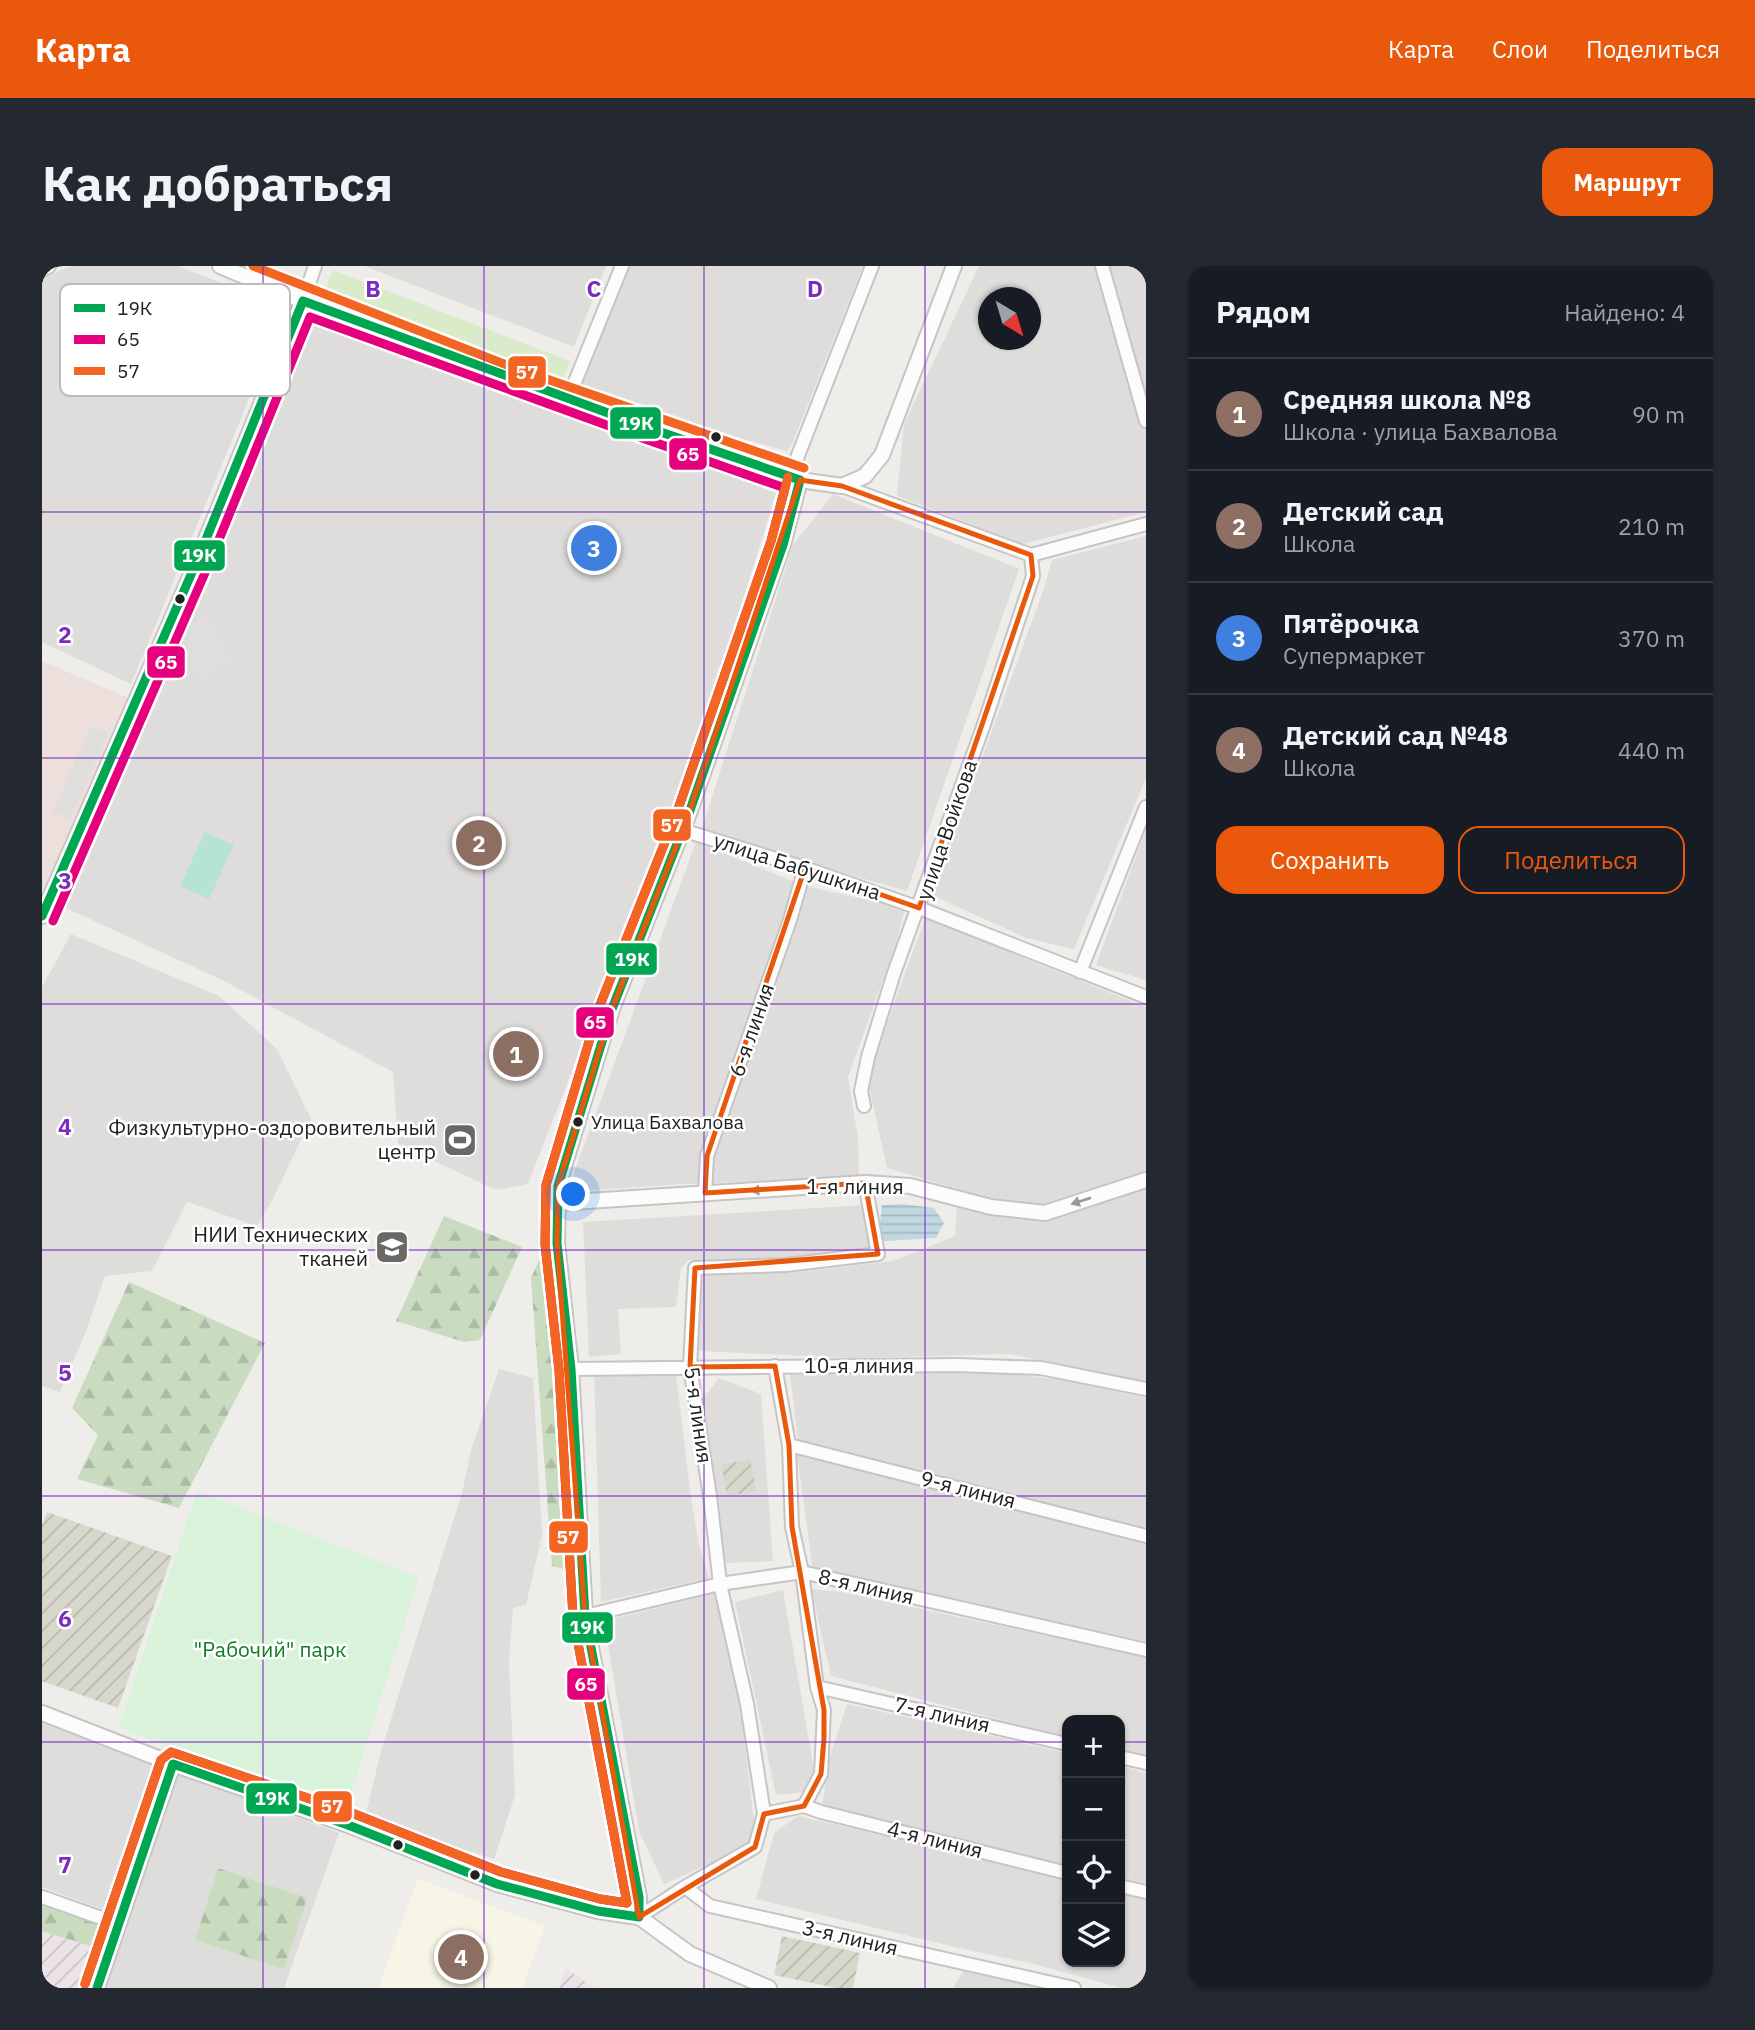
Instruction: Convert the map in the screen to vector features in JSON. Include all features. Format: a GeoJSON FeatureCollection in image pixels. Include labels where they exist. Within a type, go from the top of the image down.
{"type":"FeatureCollection","features":[{"type":"Feature","properties":{"kind":"street"},"geometry":{"type":"LineString","coordinates":[[42,269],[48,266]]}},
{"type":"Feature","properties":{"kind":"street"},"geometry":{"type":"LineString","coordinates":[[220,266],[263,284]]}},
{"type":"Feature","properties":{"kind":"street"},"geometry":{"type":"LineString","coordinates":[[290,333],[315,266]]}},
{"type":"Feature","properties":{"kind":"street"},"geometry":{"type":"LineString","coordinates":[[568,399],[622,266]]}},
{"type":"Feature","properties":{"kind":"street"},"geometry":{"type":"LineString","coordinates":[[639,1917],[639,1898],[585,1616],[570,1369],[557,1242],[558,1186],[612,1009],[682,830],[783,545],[795,478],[872,266]]}},
{"type":"Feature","properties":{"kind":"street"},"geometry":{"type":"LineString","coordinates":[[842,486],[865,476],[882,455],[954,266]]}},
{"type":"Feature","properties":{"kind":"street"},"geometry":{"type":"LineString","coordinates":[[1102,266],[1146,421]]}},
{"type":"Feature","properties":{"kind":"street"},"geometry":{"type":"LineString","coordinates":[[290,296],[568,399],[795,478],[842,486],[1031,555],[1146,524]]}},
{"type":"Feature","properties":{"kind":"street"},"geometry":{"type":"LineString","coordinates":[[42,916],[195,565],[264,396]]}},
{"type":"Feature","properties":{"kind":"street","name":"улица Войкова"},"geometry":{"type":"LineString","coordinates":[[864,1106],[861,1091],[868,1057],[894,973],[983,727],[1033,576],[1031,555]]}},
{"type":"Feature","properties":{"kind":"street"},"geometry":{"type":"LineString","coordinates":[[1080,972],[1146,807]]}},
{"type":"Feature","properties":{"kind":"street","name":"улица Бабушкина"},"geometry":{"type":"LineString","coordinates":[[682,830],[805,868],[919,908],[1146,997]]}},
{"type":"Feature","properties":{"kind":"street","name":"6-я линия"},"geometry":{"type":"LineString","coordinates":[[705,1193],[706,1156],[790,920],[805,868]]}},
{"type":"Feature","properties":{"kind":"street","name":"1-я линия"},"geometry":{"type":"LineString","coordinates":[[557,1203],[864,1183],[910,1186],[991,1207],[1045,1213],[1146,1180]]}},
{"type":"Feature","properties":{"kind":"street","name":"5-я линия"},"geometry":{"type":"LineString","coordinates":[[764,1814],[747,1704],[720,1584],[710,1496],[690,1367],[695,1268],[786,1265],[878,1254],[864,1183]]}},
{"type":"Feature","properties":{"kind":"street","name":"10-я линия"},"geometry":{"type":"LineString","coordinates":[[570,1369],[957,1365],[1041,1368],[1146,1389]]}},
{"type":"Feature","properties":{"kind":"street"},"geometry":{"type":"LineString","coordinates":[[639,1917],[755,1847],[764,1814],[804,1806],[821,1774],[824,1710],[817,1687],[802,1572],[792,1527],[789,1445],[775,1366]]}},
{"type":"Feature","properties":{"kind":"street","name":"9-я линия"},"geometry":{"type":"LineString","coordinates":[[789,1445],[1146,1536]]}},
{"type":"Feature","properties":{"kind":"street","name":"8-я линия"},"geometry":{"type":"LineString","coordinates":[[585,1616],[720,1584],[802,1572],[1146,1650]]}},
{"type":"Feature","properties":{"kind":"street","name":"7-я линия"},"geometry":{"type":"LineString","coordinates":[[817,1687],[1062,1743]]}},
{"type":"Feature","properties":{"kind":"street"},"geometry":{"type":"LineString","coordinates":[[42,1713],[173,1764],[348,1825],[496,1884],[598,1911],[639,1917],[690,1954],[769,1988]]}},
{"type":"Feature","properties":{"kind":"street"},"geometry":{"type":"LineString","coordinates":[[1125,1758],[1146,1763]]}},
{"type":"Feature","properties":{"kind":"street"},"geometry":{"type":"LineString","coordinates":[[97,1988],[173,1764]]}},
{"type":"Feature","properties":{"kind":"street","name":"4-я линия"},"geometry":{"type":"LineString","coordinates":[[804,1806],[834,1816],[1062,1872]]}},
{"type":"Feature","properties":{"kind":"street","name":"3-я линия"},"geometry":{"type":"LineString","coordinates":[[685,1887],[710,1906],[1074,1988]]}},
{"type":"Feature","properties":{"kind":"street"},"geometry":{"type":"LineString","coordinates":[[1125,1887],[1146,1892]]}},
{"type":"Feature","properties":{"kind":"street"},"geometry":{"type":"LineString","coordinates":[[42,1896],[118,1924]]}},
{"type":"Feature","properties":{"kind":"highlighted area"},"geometry":{"type":"Polygon","coordinates":[[[800,480],[842,486],[1031,555],[1033,576],[919,908],[805,868],[707,1156],[705,1193],[865,1183],[878,1254],[695,1268],[690,1367],[775,1366],[789,1445],[792,1527],[824,1710],[821,1774],[804,1806],[764,1814],[755,1847],[639,1917],[585,1616],[557,1243],[558,1186],[612,1009],[688,816],[800,480]]]}},
{"type":"Feature","properties":{"kind":"shaded area"},"geometry":{"type":"Polygon","coordinates":[[[178,266],[223,284],[60,284],[60,396],[250,396],[131,684],[42,642],[42,279],[68,267],[178,266]]]}},
{"type":"Feature","properties":{"kind":"shaded area"},"geometry":{"type":"Polygon","coordinates":[[[364,266],[606,266],[574,347],[364,266]]]}},
{"type":"Feature","properties":{"kind":"shaded area"},"geometry":{"type":"Polygon","coordinates":[[[627,266],[863,266],[793,442],[787,451],[573,393],[627,266]]]}},
{"type":"Feature","properties":{"kind":"shaded area"},"geometry":{"type":"Polygon","coordinates":[[[979,266],[1146,266],[1146,512],[1023,544],[897,496],[904,424],[979,266]]]}},
{"type":"Feature","properties":{"kind":"shaded area"},"geometry":{"type":"Polygon","coordinates":[[[305,321],[776,493],[698,746],[528,1184],[496,1190],[398,1144],[393,1072],[224,981],[66,908],[212,561],[274,396],[290,396],[290,357],[305,321]]]}},
{"type":"Feature","properties":{"kind":"shaded area"},"geometry":{"type":"Polygon","coordinates":[[[833,494],[1019,569],[907,891],[737,843],[702,828],[793,545],[833,494]]]}},
{"type":"Feature","properties":{"kind":"shaded area"},"geometry":{"type":"Polygon","coordinates":[[[1146,536],[1146,778],[1074,949],[1026,938],[932,895],[1052,560],[1146,536]]]}},
{"type":"Feature","properties":{"kind":"shaded area"},"geometry":{"type":"Polygon","coordinates":[[[200,614],[209,620],[234,662],[218,667],[211,681],[177,668],[200,614]]]}},
{"type":"Feature","properties":{"kind":"shaded area"},"geometry":{"type":"Polygon","coordinates":[[[42,661],[133,700],[42,909],[42,661]]]}},
{"type":"Feature","properties":{"kind":"shaded area"},"geometry":{"type":"Polygon","coordinates":[[[91,727],[108,733],[70,819],[53,811],[91,727]]]}},
{"type":"Feature","properties":{"kind":"shaded area"},"geometry":{"type":"Polygon","coordinates":[[[1146,829],[1146,980],[1096,965],[1146,829]]]}},
{"type":"Feature","properties":{"kind":"shaded area"},"geometry":{"type":"Polygon","coordinates":[[[696,842],[805,886],[905,908],[896,944],[848,1077],[858,1138],[859,1177],[577,1191],[574,1173],[696,842]]]}},
{"type":"Feature","properties":{"kind":"shaded area"},"geometry":{"type":"Polygon","coordinates":[[[926,916],[1146,1007],[1146,1383],[1010,1354],[852,1358],[697,1351],[703,1272],[790,1273],[893,1261],[955,1236],[958,1189],[887,1168],[867,1077],[926,916]]]}},
{"type":"Feature","properties":{"kind":"shaded area"},"geometry":{"type":"Polygon","coordinates":[[[71,934],[219,996],[277,1049],[311,1119],[272,1201],[257,1226],[187,1202],[152,1271],[105,1276],[86,1331],[60,1392],[42,1386],[42,987],[71,934]]]}},
{"type":"Feature","properties":{"kind":"shaded area"},"geometry":{"type":"Polygon","coordinates":[[[866,1205],[870,1249],[778,1258],[772,1262],[688,1260],[681,1268],[676,1307],[618,1309],[621,1354],[589,1357],[583,1222],[866,1205]]]}},
{"type":"Feature","properties":{"kind":"shaded area"},"geometry":{"type":"Polygon","coordinates":[[[499,1369],[533,1378],[542,1535],[526,1605],[513,1608],[509,1662],[515,1795],[494,1859],[365,1818],[381,1751],[462,1493],[471,1450],[499,1369]]]}},
{"type":"Feature","properties":{"kind":"shaded area"},"geometry":{"type":"Polygon","coordinates":[[[977,1371],[1084,1383],[1146,1398],[1146,1528],[1073,1512],[798,1440],[790,1375],[977,1371]]]}},
{"type":"Feature","properties":{"kind":"shaded area"},"geometry":{"type":"Polygon","coordinates":[[[594,1373],[676,1374],[691,1498],[699,1545],[709,1578],[601,1602],[594,1373]]]}},
{"type":"Feature","properties":{"kind":"shaded area"},"geometry":{"type":"Polygon","coordinates":[[[719,1378],[761,1394],[773,1561],[725,1563],[702,1400],[719,1378]]]}},
{"type":"Feature","properties":{"kind":"shaded area"},"geometry":{"type":"Polygon","coordinates":[[[797,1454],[1146,1544],[1146,1641],[813,1572],[797,1454]]]}},
{"type":"Feature","properties":{"kind":"shaded area"},"geometry":{"type":"Polygon","coordinates":[[[750,1459],[756,1491],[727,1496],[721,1465],[750,1459]]]}},
{"type":"Feature","properties":{"kind":"shaded area"},"geometry":{"type":"Polygon","coordinates":[[[47,1512],[172,1556],[118,1708],[42,1681],[42,1526],[47,1512]]]}},
{"type":"Feature","properties":{"kind":"shaded area"},"geometry":{"type":"Polygon","coordinates":[[[811,1589],[842,1592],[1146,1657],[1146,1758],[1125,1752],[1125,1715],[1062,1715],[1062,1736],[831,1676],[811,1589]]]}},
{"type":"Feature","properties":{"kind":"shaded area"},"geometry":{"type":"Polygon","coordinates":[[[783,1590],[815,1776],[806,1792],[776,1795],[735,1602],[783,1590]]]}},
{"type":"Feature","properties":{"kind":"shaded area"},"geometry":{"type":"Polygon","coordinates":[[[716,1593],[737,1678],[756,1838],[750,1846],[664,1884],[639,1831],[604,1621],[716,1593]]]}},
{"type":"Feature","properties":{"kind":"shaded area"},"geometry":{"type":"Polygon","coordinates":[[[847,1704],[1062,1752],[1062,1866],[822,1807],[829,1759],[847,1704]]]}},
{"type":"Feature","properties":{"kind":"shaded area"},"geometry":{"type":"Polygon","coordinates":[[[42,1723],[163,1770],[112,1913],[42,1887],[42,1723]]]}},
{"type":"Feature","properties":{"kind":"shaded area"},"geometry":{"type":"Polygon","coordinates":[[[1125,1767],[1146,1773],[1146,1883],[1125,1878],[1125,1767]]]}},
{"type":"Feature","properties":{"kind":"shaded area"},"geometry":{"type":"Polygon","coordinates":[[[177,1773],[339,1833],[284,1988],[106,1988],[177,1773]]]}},
{"type":"Feature","properties":{"kind":"shaded area"},"geometry":{"type":"Polygon","coordinates":[[[798,1816],[1062,1877],[1062,1967],[1125,1967],[1125,1892],[1146,1898],[1146,1988],[1121,1988],[1030,1963],[756,1899],[774,1833],[798,1816]]]}},
{"type":"Feature","properties":{"kind":"shaded area"},"geometry":{"type":"Polygon","coordinates":[[[418,1879],[545,1926],[522,1988],[378,1988],[418,1879]]]}},
{"type":"Feature","properties":{"kind":"shaded area"},"geometry":{"type":"Polygon","coordinates":[[[42,1931],[94,1947],[82,1988],[42,1988],[42,1931]]]}},
{"type":"Feature","properties":{"kind":"shaded area"},"geometry":{"type":"Polygon","coordinates":[[[782,1936],[860,1953],[853,1988],[836,1988],[774,1975],[782,1936]]]}},
{"type":"Feature","properties":{"kind":"shaded area"},"geometry":{"type":"Polygon","coordinates":[[[967,1965],[1050,1988],[953,1988],[967,1965]]]}},
{"type":"Feature","properties":{"kind":"shaded area"},"geometry":{"type":"Polygon","coordinates":[[[565,1968],[595,1988],[559,1988],[565,1968]]]}},
{"type":"Feature","properties":{"kind":"green space"},"geometry":{"type":"Polygon","coordinates":[[[333,270],[570,361],[560,387],[323,295],[333,270]]]}},
{"type":"Feature","properties":{"kind":"green space"},"geometry":{"type":"Polygon","coordinates":[[[205,832],[234,845],[209,899],[180,886],[205,832]]]}},
{"type":"Feature","properties":{"kind":"green space"},"geometry":{"type":"Polygon","coordinates":[[[444,1216],[522,1247],[480,1340],[464,1342],[396,1321],[444,1216]]]}},
{"type":"Feature","properties":{"kind":"green space"},"geometry":{"type":"Polygon","coordinates":[[[549,1238],[569,1570],[552,1566],[531,1278],[549,1238]]]}},
{"type":"Feature","properties":{"kind":"green space"},"geometry":{"type":"Polygon","coordinates":[[[129,1282],[265,1343],[179,1508],[77,1479],[98,1435],[72,1408],[129,1282]]]}},
{"type":"Feature","properties":{"kind":"green space","name":"\"Рабочий\" парк"},"geometry":{"type":"Polygon","coordinates":[[[197,1491],[419,1577],[345,1812],[119,1728],[197,1491]]]}},
{"type":"Feature","properties":{"kind":"green space"},"geometry":{"type":"Polygon","coordinates":[[[218,1868],[307,1898],[284,1969],[195,1940],[218,1868]]]}},
{"type":"Feature","properties":{"kind":"green space"},"geometry":{"type":"Polygon","coordinates":[[[42,1899],[105,1919],[94,1947],[42,1931],[42,1899]]]}},
{"type":"Feature","properties":{"kind":"water"},"geometry":{"type":"Polygon","coordinates":[[[902,1204],[934,1208],[944,1223],[936,1238],[883,1241],[880,1222],[882,1205],[902,1204]]]}},
{"type":"Feature","properties":{"kind":"transit line","name":"57"},"geometry":{"type":"LineString","coordinates":[[253,266],[512,367],[804,468]]}},
{"type":"Feature","properties":{"kind":"transit line","name":"19К"},"geometry":{"type":"LineString","coordinates":[[97,1988],[173,1764],[348,1825],[497,1884],[598,1911],[639,1917],[639,1897],[585,1616],[571,1369],[557,1243],[558,1186],[612,1009],[688,816],[783,545],[800,480],[649,428],[303,301],[290,333]]}},
{"type":"Feature","properties":{"kind":"transit line","name":"65"},"geometry":{"type":"LineString","coordinates":[[85,1984],[161,1760],[171,1752],[352,1813],[501,1872],[600,1899],[627,1903],[573,1617],[559,1370],[545,1244],[546,1185],[600,1005],[677,812],[771,541],[785,488],[310,317],[290,366]]}},
{"type":"Feature","properties":{"kind":"transit line","name":"19К"},"geometry":{"type":"LineString","coordinates":[[42,916],[200,554],[264,396]]}},
{"type":"Feature","properties":{"kind":"transit line","name":"65"},"geometry":{"type":"LineString","coordinates":[[53,921],[211,559],[278,396]]}},
{"type":"Feature","properties":{"kind":"transit line","name":"57"},"geometry":{"type":"LineString","coordinates":[[85,1984],[161,1760],[171,1752],[352,1813],[501,1872],[600,1899],[627,1903],[573,1617],[559,1370],[545,1244],[546,1185],[600,1005],[677,812],[771,541],[788,477]]}},
{"type":"Feature","properties":{"kind":"place","name":"Пятёрочка"},"geometry":{"type":"Point","coordinates":[594,548]}},
{"type":"Feature","properties":{"kind":"place","name":"Детский сад"},"geometry":{"type":"Point","coordinates":[479,843]}},
{"type":"Feature","properties":{"kind":"place","name":"Средняя школа №8"},"geometry":{"type":"Point","coordinates":[516,1054]}},
{"type":"Feature","properties":{"kind":"place","name":"Улица Бахвалова"},"geometry":{"type":"Point","coordinates":[578,1122]}},
{"type":"Feature","properties":{"kind":"place","name":"Физкультурно-оздоровительный центр"},"geometry":{"type":"Point","coordinates":[460,1140]}},
{"type":"Feature","properties":{"kind":"place","name":"НИИ Технических тканей"},"geometry":{"type":"Point","coordinates":[392,1247]}},
{"type":"Feature","properties":{"kind":"place","name":"Детский сад №48"},"geometry":{"type":"Point","coordinates":[461,1957]}}]}
